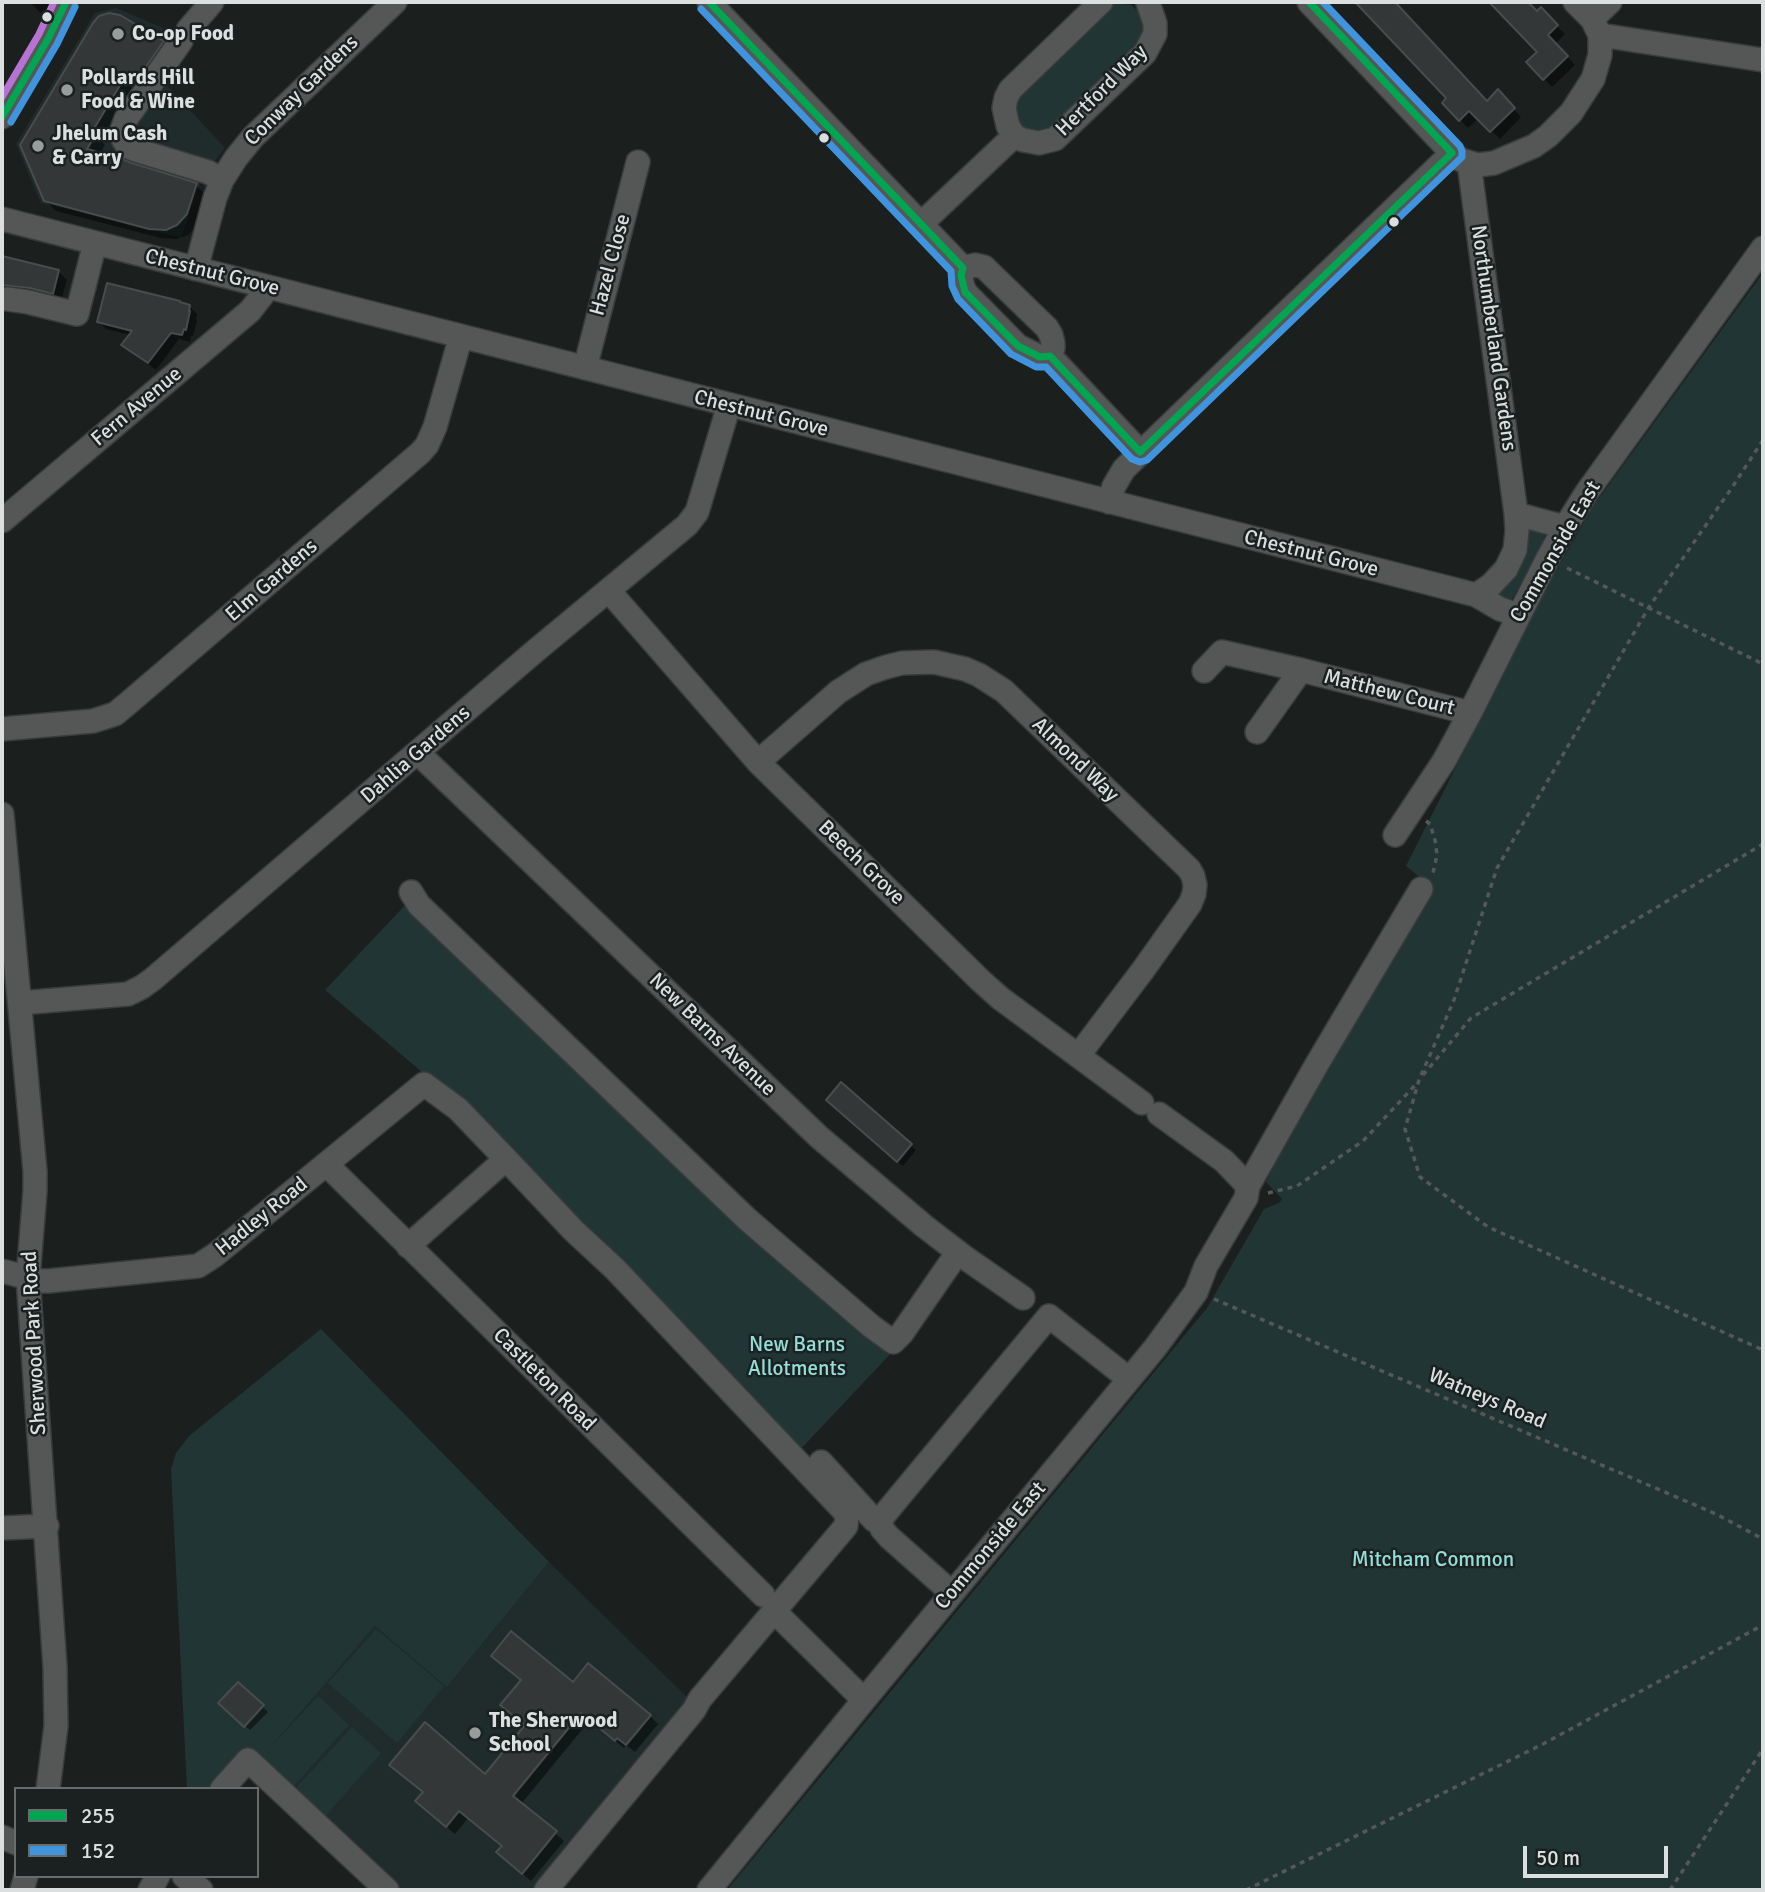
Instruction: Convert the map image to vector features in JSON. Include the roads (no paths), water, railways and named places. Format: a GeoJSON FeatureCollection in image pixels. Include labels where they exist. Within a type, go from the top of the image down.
{"type":"FeatureCollection","features":[{"type":"Feature","properties":{"kind":"street"},"geometry":{"type":"LineString","coordinates":[[2,117],[66,2]]}},
{"type":"Feature","properties":{"kind":"street"},"geometry":{"type":"LineString","coordinates":[[212,2],[184,35],[126,119],[122,130],[123,139],[128,146],[208,172],[222,180]]}},
{"type":"Feature","properties":{"kind":"street","name":"Conway Gardens"},"geometry":{"type":"LineString","coordinates":[[196,269],[215,198],[222,180],[236,158],[253,137],[395,2]]}},
{"type":"Feature","properties":{"kind":"street"},"geometry":{"type":"LineString","coordinates":[[709,2],[963,268]]}},
{"type":"Feature","properties":{"kind":"street"},"geometry":{"type":"LineString","coordinates":[[922,223],[1014,136],[1008,126],[1004,108],[1010,90],[1101,2]]}},
{"type":"Feature","properties":{"kind":"street","name":"Hertford Way"},"geometry":{"type":"LineString","coordinates":[[1014,136],[1039,144],[1055,139],[1145,53],[1155,34],[1155,23],[1148,2]]}},
{"type":"Feature","properties":{"kind":"street"},"geometry":{"type":"LineString","coordinates":[[1309,2],[1460,158],[1489,164],[1523,152],[1548,136],[1564,121],[1593,79],[1600,55],[1596,27],[1575,2]]}},
{"type":"Feature","properties":{"kind":"street"},"geometry":{"type":"LineString","coordinates":[[1596,27],[1610,2]]}},
{"type":"Feature","properties":{"kind":"street"},"geometry":{"type":"LineString","coordinates":[[1596,27],[1763,61]]}},
{"type":"Feature","properties":{"kind":"street"},"geometry":{"type":"LineString","coordinates":[[1109,502],[1118,476],[1140,452],[1460,158]]}},
{"type":"Feature","properties":{"kind":"street","name":"Northumberland Gardens"},"geometry":{"type":"LineString","coordinates":[[1460,158],[1517,531],[1515,550],[1506,569],[1491,585],[1476,595]]}},
{"type":"Feature","properties":{"kind":"street","name":"Hazel Close"},"geometry":{"type":"LineString","coordinates":[[585,368],[638,162]]}},
{"type":"Feature","properties":{"kind":"street","name":"Chestnut Grove"},"geometry":{"type":"LineString","coordinates":[[2,219],[1476,595],[1500,609],[1518,615]]}},
{"type":"Feature","properties":{"kind":"street"},"geometry":{"type":"LineString","coordinates":[[7,299],[77,314],[95,243]]}},
{"type":"Feature","properties":{"kind":"street","name":"Commonside East"},"geometry":{"type":"LineString","coordinates":[[1395,835],[1444,761],[1565,527],[1587,492],[1763,248]]}},
{"type":"Feature","properties":{"kind":"street"},"geometry":{"type":"LineString","coordinates":[[963,268],[975,265],[984,267],[1047,328],[1053,343],[1050,356]]}},
{"type":"Feature","properties":{"kind":"street"},"geometry":{"type":"LineString","coordinates":[[963,268],[961,275],[965,292],[1018,346],[1040,356],[1050,356],[1140,452]]}},
{"type":"Feature","properties":{"kind":"street","name":"Fern Avenue"},"geometry":{"type":"LineString","coordinates":[[2,521],[250,311],[268,288]]}},
{"type":"Feature","properties":{"kind":"street","name":"Elm Gardens"},"geometry":{"type":"LineString","coordinates":[[2,729],[106,718],[158,678],[420,453],[431,438],[438,420],[461,336]]}},
{"type":"Feature","properties":{"kind":"street","name":"Dahlia Gardens"},"geometry":{"type":"LineString","coordinates":[[20,1003],[105,998],[128,994],[142,988],[534,652],[687,525],[697,512],[729,405]]}},
{"type":"Feature","properties":{"kind":"street"},"geometry":{"type":"LineString","coordinates":[[1516,514],[1565,527]]}},
{"type":"Feature","properties":{"kind":"street","name":"Beech Grove"},"geometry":{"type":"LineString","coordinates":[[609,591],[758,762],[981,981],[1078,1056],[1224,1161],[1247,1192]]}},
{"type":"Feature","properties":{"kind":"street"},"geometry":{"type":"LineString","coordinates":[[1204,671],[1222,652],[1301,670]]}},
{"type":"Feature","properties":{"kind":"street","name":"Almond Way"},"geometry":{"type":"LineString","coordinates":[[758,762],[838,692],[852,682],[886,667],[902,663],[934,662],[965,669],[1004,691],[1189,869],[1195,885],[1190,904],[1078,1056]]}},
{"type":"Feature","properties":{"kind":"street","name":"Matthew Court"},"geometry":{"type":"LineString","coordinates":[[1257,732],[1301,670],[1470,713]]}},
{"type":"Feature","properties":{"kind":"street","name":"New Barns Avenue"},"geometry":{"type":"LineString","coordinates":[[418,753],[819,1137],[884,1194],[958,1252],[1023,1298]]}},
{"type":"Feature","properties":{"kind":"street","name":"Sherwood Park Road"},"geometry":{"type":"LineString","coordinates":[[2,814],[35,1171],[28,1278],[56,1687],[55,1735],[48,1787]]}},
{"type":"Feature","properties":{"kind":"street","name":"Commonside East"},"geometry":{"type":"LineString","coordinates":[[709,1890],[1129,1379],[1196,1292],[1206,1266],[1317,1065],[1421,889]]}},
{"type":"Feature","properties":{"kind":"street"},"geometry":{"type":"LineString","coordinates":[[411,892],[419,905],[747,1219],[870,1326],[893,1342],[958,1252]]}},
{"type":"Feature","properties":{"kind":"street","name":"Hadley Road"},"geometry":{"type":"LineString","coordinates":[[2,1271],[48,1281],[198,1266],[424,1084],[458,1109],[506,1159]]}},
{"type":"Feature","properties":{"kind":"street"},"geometry":{"type":"LineString","coordinates":[[408,1246],[506,1159],[574,1231],[615,1269],[847,1514],[846,1526],[769,1604],[768,1618],[546,1890]]}},
{"type":"Feature","properties":{"kind":"street","name":"Castleton Road"},"geometry":{"type":"LineString","coordinates":[[327,1164],[864,1700]]}},
{"type":"Feature","properties":{"kind":"street"},"geometry":{"type":"LineString","coordinates":[[880,1523],[1049,1316],[1129,1379]]}},
{"type":"Feature","properties":{"kind":"street"},"geometry":{"type":"LineString","coordinates":[[821,1462],[874,1520],[880,1523],[888,1537],[952,1593]]}},
{"type":"Feature","properties":{"kind":"street"},"geometry":{"type":"LineString","coordinates":[[2,1528],[47,1526]]}},
{"type":"Feature","properties":{"kind":"street"},"geometry":{"type":"LineString","coordinates":[[224,1787],[248,1760],[387,1890]]}},
{"type":"Feature","properties":{"kind":"street"},"geometry":{"type":"LineString","coordinates":[[186,1878],[201,1890]]}},
{"type":"Feature","properties":{"kind":"place","name":"Co-op Food"},"geometry":{"type":"Point","coordinates":[118,34]}},
{"type":"Feature","properties":{"kind":"place","name":"Pollards Hill Food & Wine"},"geometry":{"type":"Point","coordinates":[67,90]}},
{"type":"Feature","properties":{"kind":"place","name":"Jhelum Cash & Carry"},"geometry":{"type":"Point","coordinates":[38,146]}},
{"type":"Feature","properties":{"kind":"place","name":"The Sherwood School"},"geometry":{"type":"Point","coordinates":[475,1733]}},
{"type":"Feature","properties":{"kind":"park label","name":"New Barns Allotments"},"geometry":{"type":"Point","coordinates":[797,1357]}},
{"type":"Feature","properties":{"kind":"park label","name":"Mitcham Common"},"geometry":{"type":"Point","coordinates":[1433,1560]}}]}
